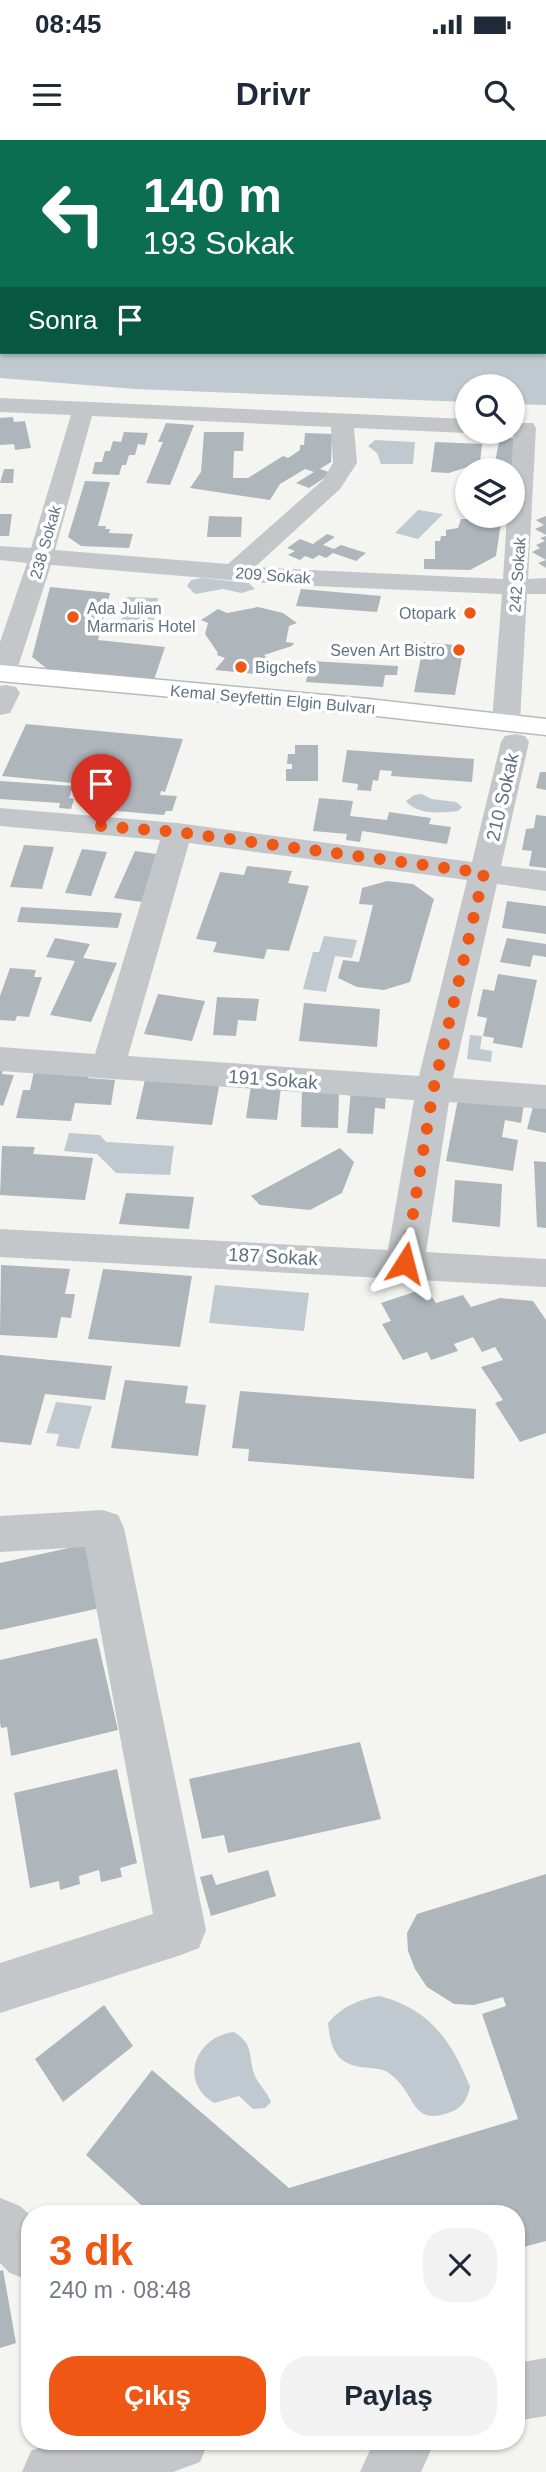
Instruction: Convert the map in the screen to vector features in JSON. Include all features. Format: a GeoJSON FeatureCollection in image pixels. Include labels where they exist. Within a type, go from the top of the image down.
{"type":"FeatureCollection","features":[{"type":"Feature","properties":{"kind":"main road","name":"Kemal Seyfettin Elgin Bulvarı"},"geometry":{"type":"LineString","coordinates":[[2,688],[199,714],[522,736],[546,727]]}},
{"type":"Feature","properties":{"kind":"street"},"geometry":{"type":"LineString","coordinates":[[0,405],[455,426]]}},
{"type":"Feature","properties":{"kind":"street","name":"238 Sokak"},"geometry":{"type":"LineString","coordinates":[[2,688],[83,410]]}},
{"type":"Feature","properties":{"kind":"street"},"geometry":{"type":"LineString","coordinates":[[234,572],[332,484],[345,463],[342,421]]}},
{"type":"Feature","properties":{"kind":"street","name":"242 Sokak"},"geometry":{"type":"LineString","coordinates":[[522,736],[517,587],[528,428]]}},
{"type":"Feature","properties":{"kind":"street","name":"209 Sokak"},"geometry":{"type":"LineString","coordinates":[[0,553],[38,568],[234,572],[517,587],[546,586]]}},
{"type":"Feature","properties":{"kind":"street"},"geometry":{"type":"LineString","coordinates":[[38,568],[82,582]]}},
{"type":"Feature","properties":{"kind":"street","name":"210 Sokak"},"geometry":{"type":"LineString","coordinates":[[405,1263],[433,1091],[484,873],[522,736]]}},
{"type":"Feature","properties":{"kind":"street"},"geometry":{"type":"LineString","coordinates":[[0,817],[177,832],[546,881]]}},
{"type":"Feature","properties":{"kind":"street"},"geometry":{"type":"LineString","coordinates":[[108,1067],[177,832]]}},
{"type":"Feature","properties":{"kind":"street","name":"191 Sokak"},"geometry":{"type":"LineString","coordinates":[[0,1059],[546,1097]]}},
{"type":"Feature","properties":{"kind":"street","name":"187 Sokak"},"geometry":{"type":"LineString","coordinates":[[0,1242],[546,1273]]}},
{"type":"Feature","properties":{"kind":"street"},"geometry":{"type":"LineString","coordinates":[[0,1534],[103,1528],[181,1930],[0,1988]]}},
{"type":"Feature","properties":{"kind":"street"},"geometry":{"type":"LineString","coordinates":[[0,2226],[21,2244]]}},
{"type":"Feature","properties":{"kind":"street"},"geometry":{"type":"LineString","coordinates":[[525,2391],[546,2388]]}},
{"type":"Feature","properties":{"kind":"street"},"geometry":{"type":"LineString","coordinates":[[52,2472],[142,2450]]}},
{"type":"Feature","properties":{"kind":"street"},"geometry":{"type":"LineString","coordinates":[[390,2472],[401,2450]]}},
{"type":"Feature","properties":{"kind":"shaded area"},"geometry":{"type":"Polygon","coordinates":[[[0,354],[546,354],[546,405],[525,404],[525,374],[455,374],[455,402],[135,389],[0,378],[0,354]]]}},
{"type":"Feature","properties":{"kind":"shaded area"},"geometry":{"type":"Polygon","coordinates":[[[375,440],[415,442],[413,464],[381,464],[377,453],[368,446],[375,440]]]}},
{"type":"Feature","properties":{"kind":"shaded area"},"geometry":{"type":"Polygon","coordinates":[[[418,510],[443,514],[418,539],[395,533],[418,510]]]}},
{"type":"Feature","properties":{"kind":"shaded area"},"geometry":{"type":"Polygon","coordinates":[[[202,578],[249,583],[255,589],[241,593],[223,589],[195,594],[187,586],[191,580],[202,578]]]}},
{"type":"Feature","properties":{"kind":"shaded area"},"geometry":{"type":"Polygon","coordinates":[[[127,597],[158,598],[152,628],[120,627],[127,597]]]}},
{"type":"Feature","properties":{"kind":"shaded area"},"geometry":{"type":"Polygon","coordinates":[[[421,794],[432,799],[456,802],[462,807],[458,811],[430,812],[416,809],[406,801],[421,794]]]}},
{"type":"Feature","properties":{"kind":"shaded area"},"geometry":{"type":"Polygon","coordinates":[[[324,936],[357,940],[352,958],[335,956],[326,992],[303,989],[313,952],[319,952],[324,936]]]}},
{"type":"Feature","properties":{"kind":"shaded area"},"geometry":{"type":"Polygon","coordinates":[[[470,1035],[482,1036],[480,1049],[492,1051],[491,1062],[467,1059],[470,1035]]]}},
{"type":"Feature","properties":{"kind":"shaded area"},"geometry":{"type":"Polygon","coordinates":[[[69,1133],[100,1135],[106,1142],[174,1146],[170,1175],[116,1173],[97,1154],[64,1151],[69,1133]]]}},
{"type":"Feature","properties":{"kind":"shaded area"},"geometry":{"type":"Polygon","coordinates":[[[215,1285],[309,1293],[304,1331],[209,1323],[215,1285]]]}},
{"type":"Feature","properties":{"kind":"shaded area"},"geometry":{"type":"Polygon","coordinates":[[[56,1402],[92,1406],[79,1449],[56,1446],[59,1434],[46,1433],[56,1402]]]}},
{"type":"Feature","properties":{"kind":"shaded area"},"geometry":{"type":"Polygon","coordinates":[[[379,1996],[412,2009],[425,2018],[446,2041],[470,2087],[466,2099],[458,2108],[438,2116],[421,2112],[399,2082],[388,2072],[359,2067],[343,2061],[338,2056],[331,2042],[328,2023],[351,2005],[379,1996]]]}},
{"type":"Feature","properties":{"kind":"shaded area"},"geometry":{"type":"Polygon","coordinates":[[[234,2032],[248,2047],[253,2071],[271,2102],[265,2108],[253,2109],[239,2096],[214,2103],[203,2094],[196,2083],[196,2061],[202,2050],[221,2035],[234,2032]]]}},
{"type":"Feature","properties":{"kind":"building"},"geometry":{"type":"Polygon","coordinates":[[[13,417],[14,422],[25,421],[31,448],[15,450],[14,444],[0,445],[0,418],[13,417]]]}},
{"type":"Feature","properties":{"kind":"building"},"geometry":{"type":"Polygon","coordinates":[[[166,423],[194,425],[170,485],[146,483],[163,442],[158,442],[166,423]]]}},
{"type":"Feature","properties":{"kind":"building"},"geometry":{"type":"Polygon","coordinates":[[[124,432],[148,433],[145,445],[138,444],[135,455],[129,455],[119,475],[92,474],[95,462],[102,462],[105,451],[110,451],[113,441],[121,442],[124,432]]]}},
{"type":"Feature","properties":{"kind":"building"},"geometry":{"type":"Polygon","coordinates":[[[204,432],[244,432],[243,451],[234,451],[233,478],[248,478],[283,456],[288,458],[300,450],[300,445],[304,445],[305,433],[332,434],[331,462],[320,469],[332,473],[309,488],[296,483],[314,472],[305,469],[280,484],[270,500],[190,488],[201,472],[204,432]]]}},
{"type":"Feature","properties":{"kind":"building"},"geometry":{"type":"Polygon","coordinates":[[[435,442],[482,444],[481,458],[455,458],[455,471],[431,472],[435,442]]]}},
{"type":"Feature","properties":{"kind":"building"},"geometry":{"type":"Polygon","coordinates":[[[499,444],[521,444],[519,458],[496,458],[499,444]]]}},
{"type":"Feature","properties":{"kind":"building"},"geometry":{"type":"Polygon","coordinates":[[[4,469],[14,469],[13,483],[0,483],[4,469]]]}},
{"type":"Feature","properties":{"kind":"building"},"geometry":{"type":"Polygon","coordinates":[[[85,481],[110,482],[98,526],[106,526],[105,529],[110,529],[109,533],[133,534],[129,548],[81,546],[68,537],[85,481]]]}},
{"type":"Feature","properties":{"kind":"building"},"geometry":{"type":"Polygon","coordinates":[[[0,514],[12,514],[9,536],[0,536],[0,514]]]}},
{"type":"Feature","properties":{"kind":"building"},"geometry":{"type":"Polygon","coordinates":[[[209,516],[242,517],[241,537],[207,537],[209,516]]]}},
{"type":"Feature","properties":{"kind":"building"},"geometry":{"type":"Polygon","coordinates":[[[546,516],[546,535],[535,529],[544,525],[536,520],[546,516]]]}},
{"type":"Feature","properties":{"kind":"building"},"geometry":{"type":"Polygon","coordinates":[[[500,528],[496,556],[470,570],[424,569],[424,559],[435,559],[435,541],[446,536],[446,530],[500,528]]]}},
{"type":"Feature","properties":{"kind":"building"},"geometry":{"type":"Polygon","coordinates":[[[327,534],[335,537],[323,545],[334,549],[341,545],[366,553],[356,561],[333,553],[326,558],[319,555],[313,559],[305,556],[300,560],[288,555],[295,551],[287,548],[300,539],[313,544],[327,534]]]}},
{"type":"Feature","properties":{"kind":"building"},"geometry":{"type":"Polygon","coordinates":[[[546,536],[546,560],[532,552],[540,548],[536,545],[545,541],[540,538],[546,536]]]}},
{"type":"Feature","properties":{"kind":"building"},"geometry":{"type":"Polygon","coordinates":[[[546,560],[546,568],[538,563],[546,560]]]}},
{"type":"Feature","properties":{"kind":"building","name":"Ada Julian Marmaris Hotel"},"geometry":{"type":"Polygon","coordinates":[[[50,587],[110,593],[98,640],[165,647],[154,680],[50,671],[32,657],[50,587]]]}},
{"type":"Feature","properties":{"kind":"building"},"geometry":{"type":"Polygon","coordinates":[[[301,589],[381,596],[377,612],[296,606],[301,589]]]}},
{"type":"Feature","properties":{"kind":"building"},"geometry":{"type":"Polygon","coordinates":[[[258,607],[283,613],[297,623],[289,626],[286,642],[294,643],[292,646],[264,655],[278,669],[257,674],[215,670],[225,658],[217,655],[205,634],[208,623],[201,620],[218,609],[227,613],[258,607]]]}},
{"type":"Feature","properties":{"kind":"building"},"geometry":{"type":"Polygon","coordinates":[[[424,642],[464,646],[455,695],[414,692],[424,642]]]}},
{"type":"Feature","properties":{"kind":"building"},"geometry":{"type":"Polygon","coordinates":[[[310,661],[398,666],[397,675],[385,675],[383,687],[306,682],[310,661]]]}},
{"type":"Feature","properties":{"kind":"building"},"geometry":{"type":"Polygon","coordinates":[[[26,724],[183,739],[165,792],[161,791],[160,795],[177,796],[172,811],[166,811],[164,815],[93,809],[94,806],[90,805],[94,792],[111,791],[113,787],[2,776],[26,724]]]}},
{"type":"Feature","properties":{"kind":"building"},"geometry":{"type":"Polygon","coordinates":[[[295,745],[318,745],[318,781],[286,781],[286,769],[292,769],[292,764],[287,764],[288,754],[295,754],[295,745]]]}},
{"type":"Feature","properties":{"kind":"building"},"geometry":{"type":"Polygon","coordinates":[[[347,750],[474,759],[472,782],[391,776],[392,771],[380,770],[378,781],[373,780],[371,791],[357,790],[358,784],[342,782],[347,750]]]}},
{"type":"Feature","properties":{"kind":"building"},"geometry":{"type":"Polygon","coordinates":[[[540,772],[546,772],[546,790],[536,788],[540,772]]]}},
{"type":"Feature","properties":{"kind":"building"},"geometry":{"type":"Polygon","coordinates":[[[0,781],[73,786],[69,798],[74,799],[71,809],[59,808],[60,803],[0,799],[0,781]]]}},
{"type":"Feature","properties":{"kind":"building"},"geometry":{"type":"Polygon","coordinates":[[[319,798],[353,801],[350,816],[387,820],[389,812],[431,818],[429,824],[451,827],[447,844],[362,831],[360,842],[346,840],[347,834],[313,831],[319,798]]]}},
{"type":"Feature","properties":{"kind":"building"},"geometry":{"type":"Polygon","coordinates":[[[536,815],[546,816],[546,868],[529,866],[532,851],[522,850],[526,829],[534,828],[536,815]]]}},
{"type":"Feature","properties":{"kind":"building"},"geometry":{"type":"Polygon","coordinates":[[[24,845],[54,847],[42,889],[10,887],[24,845]]]}},
{"type":"Feature","properties":{"kind":"building"},"geometry":{"type":"Polygon","coordinates":[[[82,849],[107,852],[91,896],[65,893],[82,849]]]}},
{"type":"Feature","properties":{"kind":"building"},"geometry":{"type":"Polygon","coordinates":[[[135,851],[163,855],[142,902],[114,898],[135,851]]]}},
{"type":"Feature","properties":{"kind":"building"},"geometry":{"type":"Polygon","coordinates":[[[247,866],[292,871],[288,883],[309,886],[289,951],[267,949],[264,959],[213,952],[217,942],[196,939],[220,872],[244,875],[247,866]]]}},
{"type":"Feature","properties":{"kind":"building"},"geometry":{"type":"Polygon","coordinates":[[[387,881],[413,884],[434,899],[410,982],[384,990],[357,987],[338,978],[343,960],[359,962],[373,905],[359,904],[362,888],[387,881]]]}},
{"type":"Feature","properties":{"kind":"building"},"geometry":{"type":"Polygon","coordinates":[[[507,901],[546,906],[546,934],[502,928],[507,901]]]}},
{"type":"Feature","properties":{"kind":"building"},"geometry":{"type":"Polygon","coordinates":[[[21,907],[122,913],[118,928],[17,922],[21,907]]]}},
{"type":"Feature","properties":{"kind":"building"},"geometry":{"type":"Polygon","coordinates":[[[55,938],[90,944],[83,958],[117,963],[91,1022],[50,1015],[75,961],[46,957],[55,938]]]}},
{"type":"Feature","properties":{"kind":"building"},"geometry":{"type":"Polygon","coordinates":[[[507,938],[546,944],[546,957],[533,955],[530,967],[500,962],[507,938]]]}},
{"type":"Feature","properties":{"kind":"building"},"geometry":{"type":"Polygon","coordinates":[[[10,968],[36,970],[34,977],[42,977],[29,1017],[17,1016],[15,1021],[0,1020],[0,996],[10,968]]]}},
{"type":"Feature","properties":{"kind":"building"},"geometry":{"type":"Polygon","coordinates":[[[498,974],[537,980],[522,1048],[493,1043],[494,1038],[483,1036],[487,1018],[477,1016],[483,989],[494,991],[498,974]]]}},
{"type":"Feature","properties":{"kind":"building"},"geometry":{"type":"Polygon","coordinates":[[[158,994],[205,1001],[192,1041],[144,1034],[158,994]]]}},
{"type":"Feature","properties":{"kind":"building"},"geometry":{"type":"Polygon","coordinates":[[[217,997],[259,999],[256,1021],[238,1020],[236,1036],[213,1035],[217,997]]]}},
{"type":"Feature","properties":{"kind":"building"},"geometry":{"type":"Polygon","coordinates":[[[304,1003],[380,1009],[377,1047],[299,1041],[304,1003]]]}},
{"type":"Feature","properties":{"kind":"building"},"geometry":{"type":"Polygon","coordinates":[[[0,1065],[4,1065],[2,1074],[14,1075],[3,1106],[0,1105],[0,1065]]]}},
{"type":"Feature","properties":{"kind":"building"},"geometry":{"type":"Polygon","coordinates":[[[35,1066],[89,1069],[88,1078],[115,1080],[111,1105],[75,1103],[71,1121],[16,1118],[23,1090],[30,1090],[35,1066]]]}},
{"type":"Feature","properties":{"kind":"building"},"geometry":{"type":"Polygon","coordinates":[[[146,1075],[220,1081],[212,1125],[136,1119],[146,1075]]]}},
{"type":"Feature","properties":{"kind":"building"},"geometry":{"type":"Polygon","coordinates":[[[251,1085],[281,1087],[277,1120],[246,1118],[251,1085]]]}},
{"type":"Feature","properties":{"kind":"building"},"geometry":{"type":"Polygon","coordinates":[[[351,1090],[386,1092],[385,1109],[375,1108],[373,1134],[347,1133],[351,1090]]]}},
{"type":"Feature","properties":{"kind":"building"},"geometry":{"type":"Polygon","coordinates":[[[302,1091],[339,1092],[338,1128],[301,1127],[302,1091]]]}},
{"type":"Feature","properties":{"kind":"building"},"geometry":{"type":"Polygon","coordinates":[[[459,1094],[524,1104],[521,1123],[505,1120],[502,1137],[518,1140],[513,1171],[446,1161],[459,1094]]]}},
{"type":"Feature","properties":{"kind":"building"},"geometry":{"type":"Polygon","coordinates":[[[534,1103],[546,1106],[546,1133],[527,1129],[534,1103]]]}},
{"type":"Feature","properties":{"kind":"building"},"geometry":{"type":"Polygon","coordinates":[[[2,1146],[35,1147],[33,1154],[93,1158],[85,1200],[0,1195],[2,1146]]]}},
{"type":"Feature","properties":{"kind":"building"},"geometry":{"type":"Polygon","coordinates":[[[340,1148],[354,1162],[342,1193],[310,1210],[260,1205],[251,1196],[340,1148]]]}},
{"type":"Feature","properties":{"kind":"building"},"geometry":{"type":"Polygon","coordinates":[[[534,1161],[546,1162],[546,1228],[537,1227],[534,1161]]]}},
{"type":"Feature","properties":{"kind":"building"},"geometry":{"type":"Polygon","coordinates":[[[455,1180],[502,1184],[500,1227],[452,1222],[455,1180]]]}},
{"type":"Feature","properties":{"kind":"building"},"geometry":{"type":"Polygon","coordinates":[[[126,1193],[194,1197],[189,1229],[119,1224],[126,1193]]]}},
{"type":"Feature","properties":{"kind":"building"},"geometry":{"type":"Polygon","coordinates":[[[1,1265],[70,1269],[65,1294],[75,1294],[71,1318],[61,1317],[57,1338],[0,1335],[1,1265]]]}},
{"type":"Feature","properties":{"kind":"building"},"geometry":{"type":"Polygon","coordinates":[[[103,1269],[192,1276],[180,1347],[88,1339],[103,1269]]]}},
{"type":"Feature","properties":{"kind":"building"},"geometry":{"type":"Polygon","coordinates":[[[426,1288],[436,1303],[463,1295],[471,1307],[500,1298],[533,1301],[546,1320],[546,1433],[520,1442],[495,1403],[503,1400],[481,1367],[503,1360],[495,1347],[482,1352],[473,1337],[454,1344],[458,1351],[431,1360],[427,1352],[403,1360],[382,1324],[391,1321],[381,1303],[426,1288]]]}},
{"type":"Feature","properties":{"kind":"building"},"geometry":{"type":"Polygon","coordinates":[[[0,1355],[112,1366],[105,1400],[45,1394],[31,1445],[0,1442],[0,1355]]]}},
{"type":"Feature","properties":{"kind":"building"},"geometry":{"type":"Polygon","coordinates":[[[125,1380],[188,1386],[185,1403],[206,1405],[198,1456],[111,1448],[125,1380]]]}},
{"type":"Feature","properties":{"kind":"building"},"geometry":{"type":"Polygon","coordinates":[[[240,1391],[476,1409],[474,1479],[248,1461],[249,1449],[232,1448],[240,1391]]]}},
{"type":"Feature","properties":{"kind":"building"},"geometry":{"type":"Polygon","coordinates":[[[87,1544],[100,1608],[0,1630],[0,1563],[87,1544]]]}},
{"type":"Feature","properties":{"kind":"building"},"geometry":{"type":"Polygon","coordinates":[[[97,1638],[118,1730],[11,1756],[7,1727],[1,1728],[0,1722],[0,1660],[97,1638]]]}},
{"type":"Feature","properties":{"kind":"building"},"geometry":{"type":"Polygon","coordinates":[[[360,1742],[381,1819],[228,1853],[224,1835],[202,1839],[189,1779],[360,1742]]]}},
{"type":"Feature","properties":{"kind":"building"},"geometry":{"type":"Polygon","coordinates":[[[117,1769],[137,1863],[120,1868],[122,1877],[101,1882],[99,1870],[79,1876],[80,1884],[60,1890],[59,1881],[30,1888],[14,1793],[117,1769]]]}},
{"type":"Feature","properties":{"kind":"building"},"geometry":{"type":"Polygon","coordinates":[[[268,1870],[276,1896],[211,1916],[200,1877],[212,1874],[216,1885],[268,1870]]]}},
{"type":"Feature","properties":{"kind":"building"},"geometry":{"type":"Polygon","coordinates":[[[546,1874],[546,2241],[525,2247],[525,2205],[141,2205],[86,2155],[152,2070],[289,2188],[518,2119],[482,2014],[506,2006],[503,1997],[474,2005],[454,2004],[427,1987],[415,1969],[408,1951],[407,1933],[417,1914],[546,1874]]]}},
{"type":"Feature","properties":{"kind":"building"},"geometry":{"type":"Polygon","coordinates":[[[104,2005],[133,2046],[63,2102],[35,2059],[104,2005]]]}},
{"type":"Feature","properties":{"kind":"building"},"geometry":{"type":"Polygon","coordinates":[[[3,2270],[16,2343],[0,2348],[0,2271],[3,2270]]]}},
{"type":"Feature","properties":{"kind":"place","name":"Otopark"},"geometry":{"type":"Point","coordinates":[470,613]}},
{"type":"Feature","properties":{"kind":"place","name":"Ada Julian Marmaris Hotel"},"geometry":{"type":"Point","coordinates":[73,617]}},
{"type":"Feature","properties":{"kind":"place","name":"Seven Art Bistro"},"geometry":{"type":"Point","coordinates":[459,650]}},
{"type":"Feature","properties":{"kind":"place","name":"Bigchefs"},"geometry":{"type":"Point","coordinates":[241,667]}},
{"type":"Feature","properties":{"kind":"route"},"geometry":{"type":"LineString","coordinates":[[101,826],[177,832],[484,873],[433,1091],[405,1263]]}}]}
